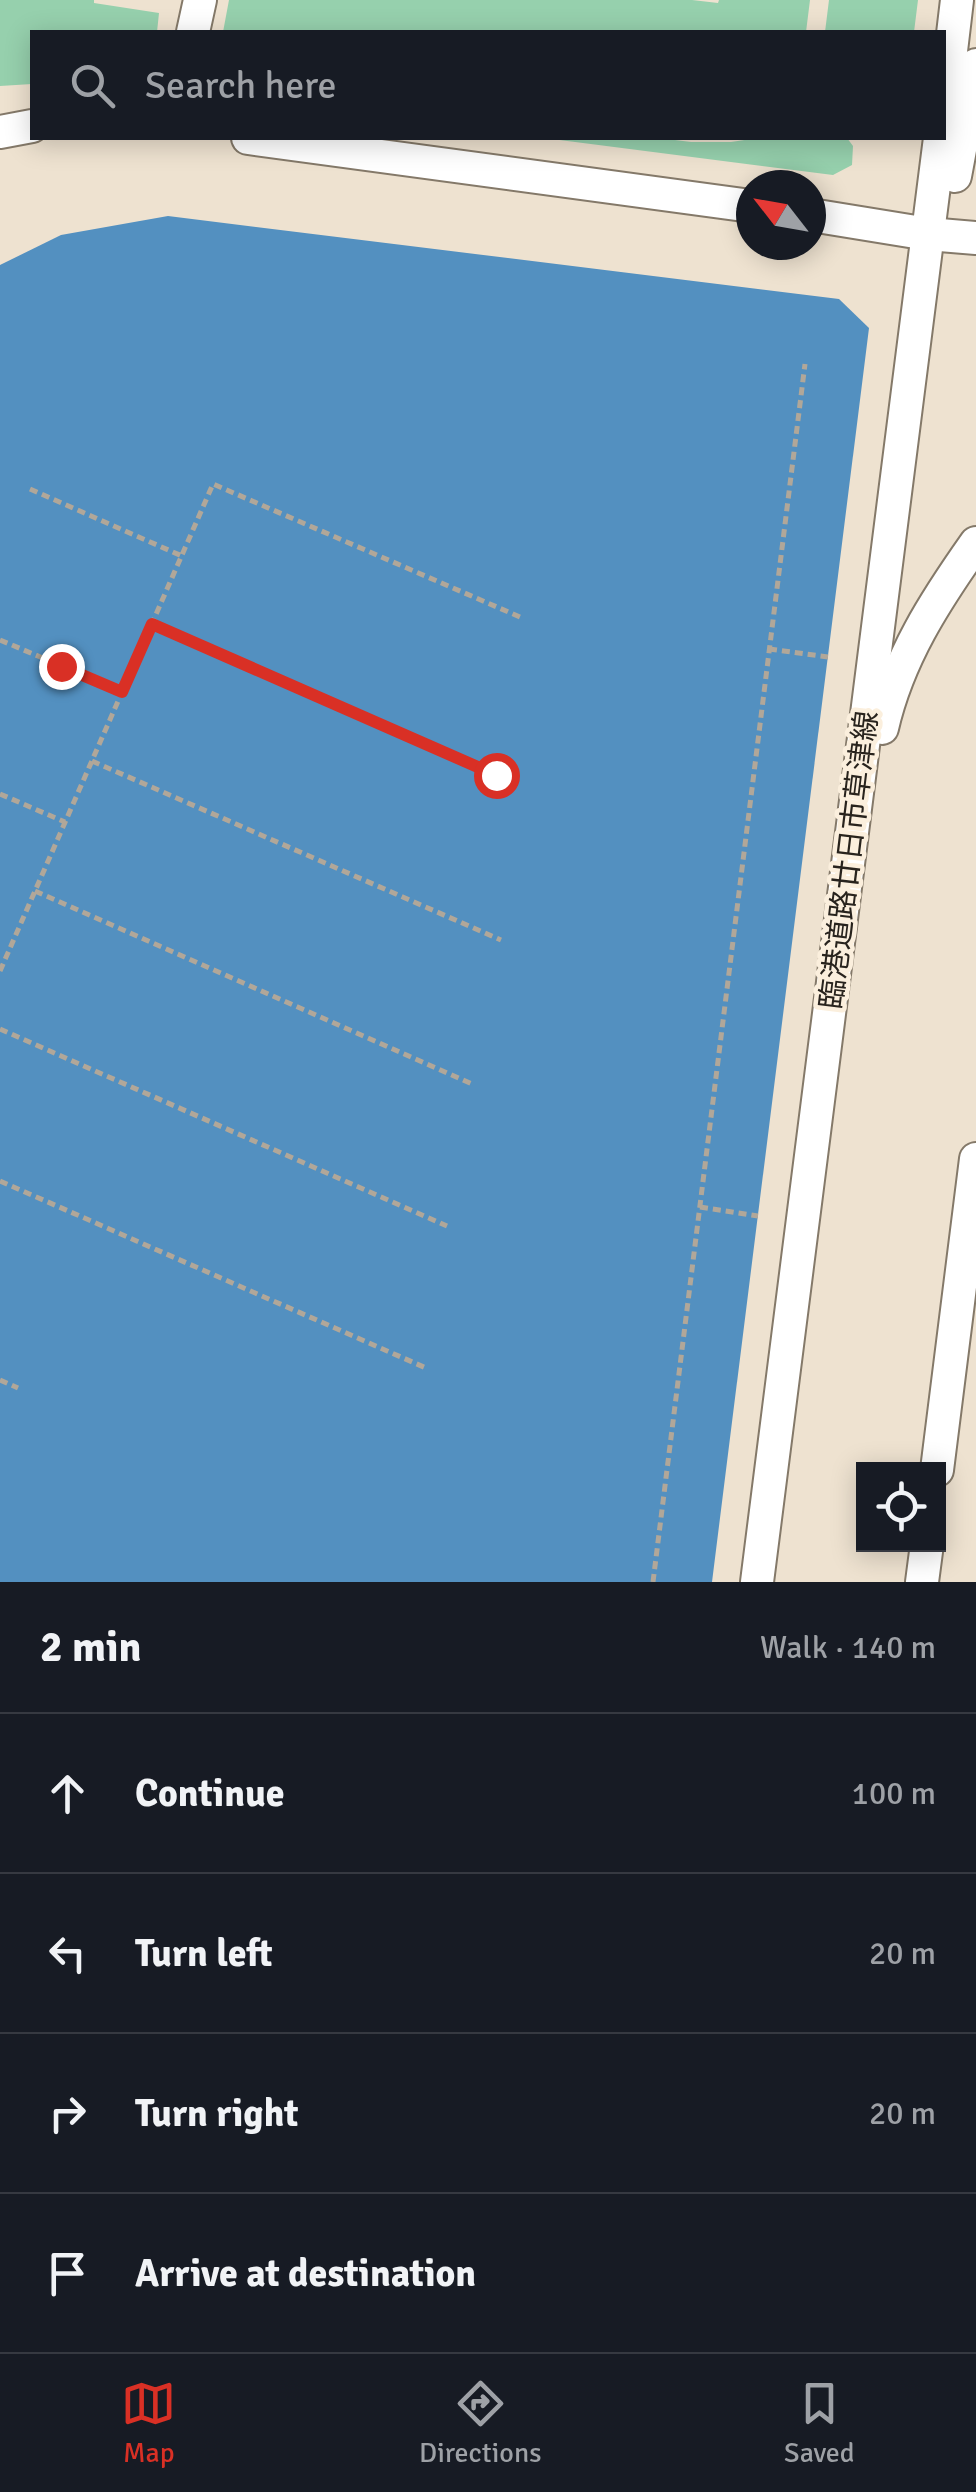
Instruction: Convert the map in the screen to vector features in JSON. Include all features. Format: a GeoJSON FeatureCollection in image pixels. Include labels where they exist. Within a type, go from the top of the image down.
{"type":"FeatureCollection","features":[{"type":"Feature","properties":{"kind":"street"},"geometry":{"type":"LineString","coordinates":[[193,30],[200,0]]}},
{"type":"Feature","properties":{"kind":"street"},"geometry":{"type":"LineString","coordinates":[[946,93],[957,0]]}},
{"type":"Feature","properties":{"kind":"street"},"geometry":{"type":"LineString","coordinates":[[928,234],[950,200],[976,65]]}},
{"type":"Feature","properties":{"kind":"street"},"geometry":{"type":"LineString","coordinates":[[0,132],[30,126]]}},
{"type":"Feature","properties":{"kind":"street"},"geometry":{"type":"LineString","coordinates":[[263,140],[736,204]]}},
{"type":"Feature","properties":{"kind":"street","name":"臨港道路廿日市草津線"},"geometry":{"type":"LineString","coordinates":[[756,1582],[940,140]]}},
{"type":"Feature","properties":{"kind":"street"},"geometry":{"type":"LineString","coordinates":[[826,217],[976,238]]}},
{"type":"Feature","properties":{"kind":"street"},"geometry":{"type":"LineString","coordinates":[[844,898],[888,704],[902,666],[918,631],[976,543]]}},
{"type":"Feature","properties":{"kind":"street"},"geometry":{"type":"LineString","coordinates":[[938,1462],[976,1159]]}},
{"type":"Feature","properties":{"kind":"street"},"geometry":{"type":"LineString","coordinates":[[922,1582],[926,1552]]}},
{"type":"Feature","properties":{"kind":"path"},"geometry":{"type":"LineString","coordinates":[[653,1582],[805,364]]}},
{"type":"Feature","properties":{"kind":"path"},"geometry":{"type":"LineString","coordinates":[[0,970],[213,484],[520,617]]}},
{"type":"Feature","properties":{"kind":"path"},"geometry":{"type":"LineString","coordinates":[[30,489],[182,556]]}},
{"type":"Feature","properties":{"kind":"path"},"geometry":{"type":"LineString","coordinates":[[152,624],[496,775]]}},
{"type":"Feature","properties":{"kind":"path"},"geometry":{"type":"LineString","coordinates":[[0,640],[122,692]]}},
{"type":"Feature","properties":{"kind":"path"},"geometry":{"type":"LineString","coordinates":[[769,648],[828,657]]}},
{"type":"Feature","properties":{"kind":"path"},"geometry":{"type":"LineString","coordinates":[[92,762],[500,940]]}},
{"type":"Feature","properties":{"kind":"path"},"geometry":{"type":"LineString","coordinates":[[0,794],[65,822]]}},
{"type":"Feature","properties":{"kind":"path"},"geometry":{"type":"LineString","coordinates":[[35,891],[472,1084]]}},
{"type":"Feature","properties":{"kind":"path"},"geometry":{"type":"LineString","coordinates":[[0,945],[10,949]]}},
{"type":"Feature","properties":{"kind":"path"},"geometry":{"type":"LineString","coordinates":[[0,1029],[447,1226]]}},
{"type":"Feature","properties":{"kind":"path"},"geometry":{"type":"LineString","coordinates":[[0,1181],[426,1368]]}},
{"type":"Feature","properties":{"kind":"path"},"geometry":{"type":"LineString","coordinates":[[700,1207],[758,1216]]}},
{"type":"Feature","properties":{"kind":"path"},"geometry":{"type":"LineString","coordinates":[[0,1380],[18,1388]]}},
{"type":"Feature","properties":{"kind":"green space"},"geometry":{"type":"Polygon","coordinates":[[[0,0],[94,0],[159,13],[157,30],[30,30],[30,84],[0,86],[0,0]]]}},
{"type":"Feature","properties":{"kind":"green space"},"geometry":{"type":"Polygon","coordinates":[[[229,0],[718,3],[810,0],[806,30],[223,30],[229,0]]]}},
{"type":"Feature","properties":{"kind":"green space"},"geometry":{"type":"Polygon","coordinates":[[[829,0],[918,0],[914,30],[825,30],[829,0]]]}},
{"type":"Feature","properties":{"kind":"green space"},"geometry":{"type":"Polygon","coordinates":[[[560,140],[848,140],[853,146],[852,165],[833,175],[826,174],[826,170],[794,170],[560,140]]]}},
{"type":"Feature","properties":{"kind":"water"},"geometry":{"type":"Polygon","coordinates":[[[168,216],[839,299],[869,328],[712,1582],[0,1582],[0,265],[61,235],[168,216]]]}},
{"type":"Feature","properties":{"kind":"route"},"geometry":{"type":"LineString","coordinates":[[61,666],[122,692],[152,624],[496,775]]}}]}
